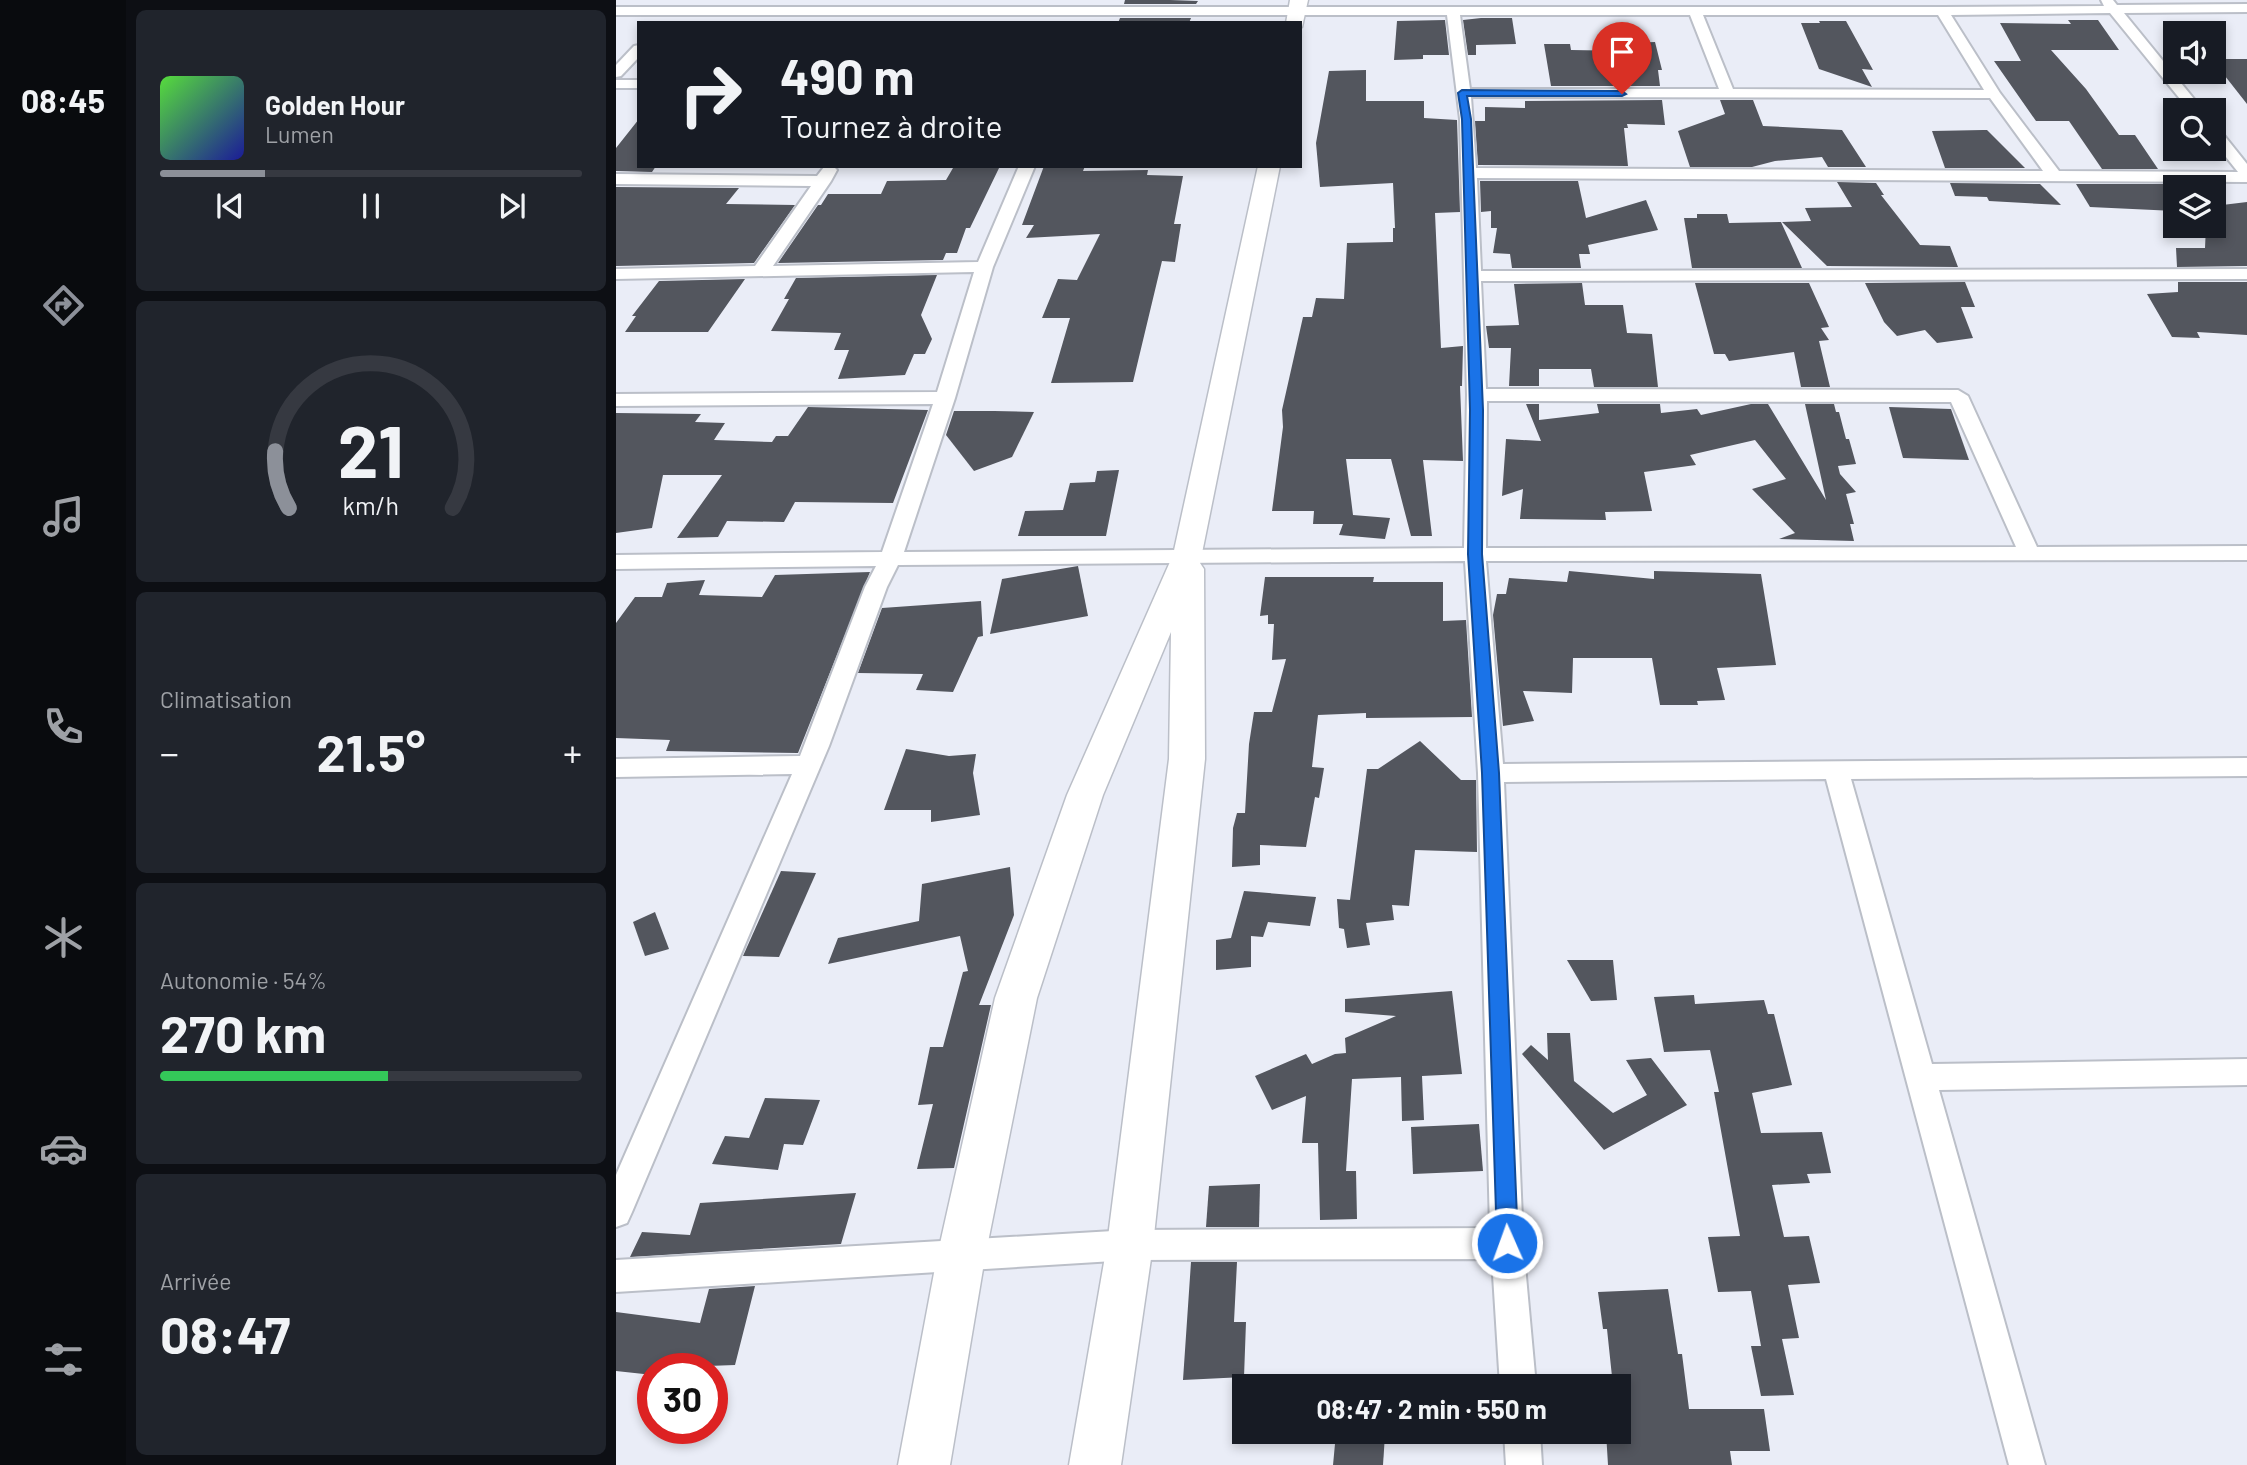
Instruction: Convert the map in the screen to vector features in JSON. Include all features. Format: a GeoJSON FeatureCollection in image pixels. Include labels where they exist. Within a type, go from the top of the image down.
{"type":"FeatureCollection","features":[{"type":"Feature","properties":{"kind":"street"},"geometry":{"type":"LineString","coordinates":[[2110,4],[2186,98]]}},
{"type":"Feature","properties":{"kind":"street"},"geometry":{"type":"LineString","coordinates":[[616,11],[735,5],[1089,11],[1452,12],[1469,6],[1695,11],[1737,5],[1942,11],[2110,4],[2247,8]]}},
{"type":"Feature","properties":{"kind":"street"},"geometry":{"type":"LineString","coordinates":[[667,21],[677,10]]}},
{"type":"Feature","properties":{"kind":"street"},"geometry":{"type":"LineString","coordinates":[[1695,11],[1728,94]]}},
{"type":"Feature","properties":{"kind":"street"},"geometry":{"type":"LineString","coordinates":[[1942,11],[1994,94],[2054,176]]}},
{"type":"Feature","properties":{"kind":"street"},"geometry":{"type":"LineString","coordinates":[[1452,12],[1467,119],[1474,276],[1475,554],[1490,773],[1507,1243],[1517,1374]]}},
{"type":"Feature","properties":{"kind":"street"},"geometry":{"type":"LineString","coordinates":[[616,73],[637,51]]}},
{"type":"Feature","properties":{"kind":"street"},"geometry":{"type":"LineString","coordinates":[[616,84],[637,84]]}},
{"type":"Feature","properties":{"kind":"street"},"geometry":{"type":"LineString","coordinates":[[1462,93],[1994,94]]}},
{"type":"Feature","properties":{"kind":"street"},"geometry":{"type":"LineString","coordinates":[[2226,148],[2247,175]]}},
{"type":"Feature","properties":{"kind":"street"},"geometry":{"type":"LineString","coordinates":[[616,1212],[808,765],[876,587],[890,560],[945,398],[984,267],[1026,168]]}},
{"type":"Feature","properties":{"kind":"street"},"geometry":{"type":"LineString","coordinates":[[1095,1465],[1130,1245],[1187,759],[1188,555],[1269,168]]}},
{"type":"Feature","properties":{"kind":"street"},"geometry":{"type":"LineString","coordinates":[[1468,173],[2247,175]]}},
{"type":"Feature","properties":{"kind":"street"},"geometry":{"type":"LineString","coordinates":[[760,272],[827,174]]}},
{"type":"Feature","properties":{"kind":"street"},"geometry":{"type":"LineString","coordinates":[[616,179],[827,174]]}},
{"type":"Feature","properties":{"kind":"street"},"geometry":{"type":"LineString","coordinates":[[616,274],[984,267]]}},
{"type":"Feature","properties":{"kind":"street"},"geometry":{"type":"LineString","coordinates":[[1474,276],[2247,274]]}},
{"type":"Feature","properties":{"kind":"street"},"geometry":{"type":"LineString","coordinates":[[1476,395],[1958,396],[2029,552]]}},
{"type":"Feature","properties":{"kind":"street"},"geometry":{"type":"LineString","coordinates":[[616,400],[945,398]]}},
{"type":"Feature","properties":{"kind":"street"},"geometry":{"type":"LineString","coordinates":[[616,562],[1188,555],[2247,553]]}},
{"type":"Feature","properties":{"kind":"street"},"geometry":{"type":"LineString","coordinates":[[924,1465],[961,1257],[1016,998],[1084,794],[1188,555]]}},
{"type":"Feature","properties":{"kind":"street"},"geometry":{"type":"LineString","coordinates":[[616,768],[808,765]]}},
{"type":"Feature","properties":{"kind":"street"},"geometry":{"type":"LineString","coordinates":[[1490,773],[2247,767]]}},
{"type":"Feature","properties":{"kind":"street"},"geometry":{"type":"LineString","coordinates":[[1836,771],[2027,1465]]}},
{"type":"Feature","properties":{"kind":"street"},"geometry":{"type":"LineString","coordinates":[[1921,1077],[2247,1072]]}},
{"type":"Feature","properties":{"kind":"street"},"geometry":{"type":"LineString","coordinates":[[616,1276],[1130,1245],[1507,1243]]}},
{"type":"Feature","properties":{"kind":"street"},"geometry":{"type":"LineString","coordinates":[[1523,1444],[1524,1465]]}},
{"type":"Feature","properties":{"kind":"building"},"geometry":{"type":"Polygon","coordinates":[[[1125,0],[1198,1],[1196,4],[1124,4],[1125,0]]]}},
{"type":"Feature","properties":{"kind":"building"},"geometry":{"type":"Polygon","coordinates":[[[1120,18],[1191,18],[1190,21],[1119,21],[1120,18]]]}},
{"type":"Feature","properties":{"kind":"building"},"geometry":{"type":"Polygon","coordinates":[[[1512,18],[1516,44],[1476,45],[1476,55],[1468,55],[1463,20],[1512,18]]]}},
{"type":"Feature","properties":{"kind":"building"},"geometry":{"type":"Polygon","coordinates":[[[1445,20],[1449,55],[1423,55],[1423,59],[1394,60],[1397,21],[1445,20]]]}},
{"type":"Feature","properties":{"kind":"building"},"geometry":{"type":"Polygon","coordinates":[[[2068,20],[2098,20],[2119,50],[2051,50],[2086,89],[2119,135],[2135,135],[2158,169],[2102,169],[2069,121],[2036,121],[1994,61],[2021,61],[2000,23],[2071,24],[2068,20]]]}},
{"type":"Feature","properties":{"kind":"building"},"geometry":{"type":"Polygon","coordinates":[[[1819,21],[1846,21],[1873,70],[1862,69],[1872,87],[1819,69],[1801,23],[1820,23],[1819,21]]]}},
{"type":"Feature","properties":{"kind":"building"},"geometry":{"type":"Polygon","coordinates":[[[1655,42],[1662,70],[1658,70],[1660,86],[1551,86],[1544,44],[1570,44],[1571,50],[1631,51],[1628,43],[1655,42]]]}},
{"type":"Feature","properties":{"kind":"building"},"geometry":{"type":"Polygon","coordinates":[[[2226,59],[2247,59],[2247,104],[2226,77],[2226,59]]]}},
{"type":"Feature","properties":{"kind":"building"},"geometry":{"type":"Polygon","coordinates":[[[1366,70],[1366,101],[1424,101],[1424,118],[1457,120],[1460,212],[1435,213],[1441,348],[1463,346],[1460,386],[1463,461],[1423,460],[1432,536],[1411,536],[1391,459],[1346,459],[1353,515],[1390,518],[1385,539],[1339,535],[1343,524],[1313,524],[1314,511],[1272,511],[1283,427],[1282,410],[1303,317],[1312,317],[1316,298],[1344,299],[1347,243],[1393,242],[1393,183],[1320,187],[1316,143],[1329,71],[1366,70]]]}},
{"type":"Feature","properties":{"kind":"building"},"geometry":{"type":"Polygon","coordinates":[[[1662,100],[1665,125],[1627,124],[1628,128],[1624,128],[1628,166],[1478,165],[1475,121],[1485,121],[1485,107],[1525,108],[1525,101],[1662,100]]]}},
{"type":"Feature","properties":{"kind":"building"},"geometry":{"type":"Polygon","coordinates":[[[1720,100],[1753,100],[1763,126],[1842,130],[1866,167],[1828,167],[1822,157],[1775,161],[1752,167],[1690,167],[1678,131],[1725,114],[1720,100]]]}},
{"type":"Feature","properties":{"kind":"building"},"geometry":{"type":"Polygon","coordinates":[[[637,122],[637,168],[655,168],[652,172],[616,171],[616,148],[637,122]]]}},
{"type":"Feature","properties":{"kind":"building"},"geometry":{"type":"Polygon","coordinates":[[[1987,130],[2025,168],[1945,168],[1932,131],[1987,130]]]}},
{"type":"Feature","properties":{"kind":"building"},"geometry":{"type":"Polygon","coordinates":[[[953,168],[999,168],[970,228],[966,228],[957,253],[946,253],[943,260],[778,263],[828,194],[881,194],[887,181],[946,180],[953,168]]]}},
{"type":"Feature","properties":{"kind":"building"},"geometry":{"type":"Polygon","coordinates":[[[1043,168],[1084,168],[1083,171],[1148,170],[1147,175],[1183,176],[1174,224],[1181,224],[1175,262],[1162,261],[1133,382],[1051,383],[1070,318],[1042,318],[1058,279],[1077,280],[1100,234],[1026,238],[1034,225],[1022,225],[1043,168]]]}},
{"type":"Feature","properties":{"kind":"building"},"geometry":{"type":"Polygon","coordinates":[[[1480,181],[1578,181],[1586,218],[1646,200],[1658,230],[1588,245],[1590,254],[1579,254],[1581,268],[1512,268],[1510,254],[1493,253],[1497,228],[1491,228],[1491,211],[1481,212],[1480,181]]]}},
{"type":"Feature","properties":{"kind":"building"},"geometry":{"type":"Polygon","coordinates":[[[1837,182],[1876,183],[1884,195],[1881,195],[1920,245],[1950,246],[1958,267],[1827,266],[1782,222],[1811,221],[1805,208],[1852,207],[1837,182]]]}},
{"type":"Feature","properties":{"kind":"building"},"geometry":{"type":"Polygon","coordinates":[[[1950,183],[2040,184],[2061,205],[1989,201],[1987,197],[1955,196],[1950,183]]]}},
{"type":"Feature","properties":{"kind":"building"},"geometry":{"type":"Polygon","coordinates":[[[2076,184],[2163,184],[2163,210],[2090,207],[2076,184]]]}},
{"type":"Feature","properties":{"kind":"building"},"geometry":{"type":"Polygon","coordinates":[[[616,187],[739,188],[726,204],[795,205],[754,263],[616,266],[616,187]]]}},
{"type":"Feature","properties":{"kind":"building"},"geometry":{"type":"Polygon","coordinates":[[[2247,202],[2247,266],[2177,267],[2176,248],[2205,248],[2205,238],[2226,238],[2226,205],[2247,202]]]}},
{"type":"Feature","properties":{"kind":"building"},"geometry":{"type":"Polygon","coordinates":[[[1697,214],[1727,214],[1729,223],[1781,222],[1802,268],[1692,268],[1684,218],[1697,218],[1697,214]]]}},
{"type":"Feature","properties":{"kind":"building"},"geometry":{"type":"Polygon","coordinates":[[[937,275],[921,315],[932,339],[925,354],[914,354],[905,375],[838,379],[849,350],[834,350],[841,333],[771,331],[789,299],[784,299],[796,278],[937,275]]]}},
{"type":"Feature","properties":{"kind":"building"},"geometry":{"type":"Polygon","coordinates":[[[745,279],[708,332],[625,332],[636,316],[632,316],[659,281],[745,279]]]}},
{"type":"Feature","properties":{"kind":"building"},"geometry":{"type":"Polygon","coordinates":[[[1965,282],[1975,307],[1961,307],[1973,338],[1937,343],[1925,330],[1897,336],[1884,322],[1865,283],[1965,282]]]}},
{"type":"Feature","properties":{"kind":"building"},"geometry":{"type":"Polygon","coordinates":[[[2178,282],[2247,282],[2247,335],[2197,332],[2200,338],[2172,337],[2147,294],[2178,292],[2178,282]]]}},
{"type":"Feature","properties":{"kind":"building"},"geometry":{"type":"Polygon","coordinates":[[[1582,283],[1585,305],[1623,305],[1627,333],[1652,334],[1658,387],[1594,387],[1591,369],[1539,369],[1539,386],[1509,386],[1511,348],[1489,348],[1486,326],[1519,325],[1514,284],[1582,283]]]}},
{"type":"Feature","properties":{"kind":"building"},"geometry":{"type":"Polygon","coordinates":[[[1695,283],[1809,283],[1829,327],[1821,328],[1829,340],[1819,341],[1830,387],[1801,387],[1794,352],[1729,361],[1725,354],[1714,354],[1695,283]]]}},
{"type":"Feature","properties":{"kind":"building"},"geometry":{"type":"Polygon","coordinates":[[[1526,404],[1539,404],[1539,420],[1599,413],[1597,404],[1660,404],[1661,413],[1697,409],[1701,415],[1751,404],[1768,404],[1826,500],[1805,404],[1834,404],[1856,464],[1838,466],[1840,474],[1856,492],[1846,494],[1854,524],[1850,524],[1854,541],[1779,539],[1795,533],[1752,489],[1786,479],[1755,440],[1690,455],[1696,465],[1644,472],[1652,511],[1605,512],[1606,520],[1520,519],[1523,489],[1502,496],[1506,439],[1541,441],[1526,404]]]}},
{"type":"Feature","properties":{"kind":"building"},"geometry":{"type":"Polygon","coordinates":[[[808,407],[928,410],[893,503],[795,502],[784,522],[727,521],[718,537],[677,538],[722,475],[663,475],[652,528],[616,533],[616,413],[701,414],[695,422],[725,423],[714,440],[772,442],[776,436],[788,436],[808,407]]]}},
{"type":"Feature","properties":{"kind":"building"},"geometry":{"type":"Polygon","coordinates":[[[1889,407],[1951,409],[1969,460],[1903,458],[1889,407]]]}},
{"type":"Feature","properties":{"kind":"building"},"geometry":{"type":"Polygon","coordinates":[[[954,411],[1034,412],[1012,457],[974,471],[946,435],[954,411]]]}},
{"type":"Feature","properties":{"kind":"building"},"geometry":{"type":"Polygon","coordinates":[[[1119,470],[1106,536],[1018,536],[1025,511],[1063,510],[1070,483],[1095,482],[1097,471],[1119,470]]]}},
{"type":"Feature","properties":{"kind":"building"},"geometry":{"type":"Polygon","coordinates":[[[1078,566],[1088,616],[990,634],[1002,579],[1078,566]]]}},
{"type":"Feature","properties":{"kind":"building"},"geometry":{"type":"Polygon","coordinates":[[[1569,571],[1654,579],[1654,571],[1761,574],[1776,665],[1717,668],[1725,700],[1697,701],[1698,705],[1660,705],[1652,658],[1573,658],[1572,693],[1523,691],[1534,721],[1503,726],[1493,615],[1497,594],[1506,594],[1509,578],[1567,582],[1569,571]]]}},
{"type":"Feature","properties":{"kind":"building"},"geometry":{"type":"Polygon","coordinates":[[[870,572],[798,753],[666,751],[670,740],[616,738],[616,623],[635,597],[662,597],[667,583],[705,580],[699,595],[762,597],[775,575],[870,572]]]}},
{"type":"Feature","properties":{"kind":"building"},"geometry":{"type":"Polygon","coordinates":[[[1265,577],[1374,577],[1373,582],[1443,582],[1443,621],[1466,620],[1472,717],[1366,718],[1366,713],[1318,715],[1312,767],[1324,768],[1319,798],[1315,797],[1306,847],[1260,845],[1260,865],[1232,867],[1233,828],[1237,813],[1245,813],[1249,744],[1254,712],[1272,712],[1286,659],[1272,660],[1274,624],[1268,624],[1268,615],[1260,616],[1265,577]]]}},
{"type":"Feature","properties":{"kind":"building"},"geometry":{"type":"Polygon","coordinates":[[[981,601],[983,636],[978,637],[953,692],[916,690],[923,674],[858,673],[882,608],[981,601]]]}},
{"type":"Feature","properties":{"kind":"building"},"geometry":{"type":"Polygon","coordinates":[[[1420,741],[1461,780],[1476,780],[1477,852],[1415,850],[1409,906],[1392,905],[1394,920],[1366,923],[1370,945],[1347,948],[1344,929],[1339,928],[1337,899],[1350,900],[1367,769],[1378,769],[1420,741]]]}},
{"type":"Feature","properties":{"kind":"building"},"geometry":{"type":"Polygon","coordinates":[[[906,749],[949,756],[976,754],[973,773],[980,815],[931,822],[931,810],[884,810],[906,749]]]}},
{"type":"Feature","properties":{"kind":"building"},"geometry":{"type":"Polygon","coordinates":[[[1010,867],[1014,915],[979,1005],[991,1005],[954,1168],[917,1169],[933,1104],[918,1105],[930,1047],[943,1047],[963,972],[968,971],[960,936],[828,964],[838,938],[919,921],[922,884],[1010,867]]]}},
{"type":"Feature","properties":{"kind":"building"},"geometry":{"type":"Polygon","coordinates":[[[781,871],[816,873],[779,957],[743,956],[781,871]]]}},
{"type":"Feature","properties":{"kind":"building"},"geometry":{"type":"Polygon","coordinates":[[[1244,891],[1316,897],[1310,926],[1268,922],[1263,937],[1251,936],[1251,967],[1216,970],[1216,940],[1231,938],[1244,891]]]}},
{"type":"Feature","properties":{"kind":"building"},"geometry":{"type":"Polygon","coordinates":[[[655,912],[669,949],[645,956],[633,922],[655,912]]]}},
{"type":"Feature","properties":{"kind":"building"},"geometry":{"type":"Polygon","coordinates":[[[1567,960],[1613,960],[1617,1000],[1591,1001],[1567,960]]]}},
{"type":"Feature","properties":{"kind":"building"},"geometry":{"type":"Polygon","coordinates":[[[1452,991],[1462,1074],[1422,1076],[1424,1120],[1402,1121],[1401,1077],[1352,1079],[1346,1171],[1356,1171],[1357,1219],[1320,1220],[1318,1143],[1302,1143],[1306,1096],[1272,1110],[1255,1076],[1306,1054],[1312,1064],[1335,1054],[1346,1053],[1345,1038],[1396,1016],[1345,1012],[1345,999],[1452,991]]]}},
{"type":"Feature","properties":{"kind":"building"},"geometry":{"type":"Polygon","coordinates":[[[1694,995],[1695,1004],[1764,1000],[1768,1014],[1774,1014],[1792,1085],[1752,1093],[1761,1133],[1822,1132],[1831,1173],[1807,1174],[1810,1183],[1772,1185],[1784,1237],[1809,1236],[1820,1283],[1788,1285],[1799,1338],[1782,1339],[1794,1395],[1761,1396],[1751,1346],[1761,1346],[1751,1291],[1718,1292],[1708,1237],[1740,1236],[1714,1092],[1719,1092],[1710,1050],[1664,1052],[1654,997],[1694,995]]]}},
{"type":"Feature","properties":{"kind":"building"},"geometry":{"type":"Polygon","coordinates":[[[1547,1033],[1570,1033],[1574,1081],[1613,1113],[1647,1095],[1626,1060],[1651,1058],[1687,1105],[1604,1150],[1522,1054],[1531,1045],[1548,1060],[1547,1033]]]}},
{"type":"Feature","properties":{"kind":"building"},"geometry":{"type":"Polygon","coordinates":[[[765,1098],[820,1100],[803,1145],[784,1144],[778,1170],[712,1164],[725,1136],[749,1138],[765,1098]]]}},
{"type":"Feature","properties":{"kind":"building"},"geometry":{"type":"Polygon","coordinates":[[[1479,1124],[1483,1171],[1413,1174],[1411,1127],[1479,1124]]]}},
{"type":"Feature","properties":{"kind":"building"},"geometry":{"type":"Polygon","coordinates":[[[1260,1184],[1259,1227],[1206,1227],[1209,1186],[1260,1184]]]}},
{"type":"Feature","properties":{"kind":"building"},"geometry":{"type":"Polygon","coordinates":[[[856,1193],[841,1244],[630,1257],[642,1232],[690,1235],[700,1203],[856,1193]]]}},
{"type":"Feature","properties":{"kind":"building"},"geometry":{"type":"Polygon","coordinates":[[[1191,1262],[1237,1262],[1234,1322],[1246,1322],[1244,1374],[1232,1374],[1232,1378],[1183,1380],[1191,1262]]]}},
{"type":"Feature","properties":{"kind":"building"},"geometry":{"type":"Polygon","coordinates":[[[755,1286],[735,1365],[728,1365],[728,1353],[637,1353],[637,1373],[616,1371],[616,1312],[700,1323],[709,1289],[755,1286]]]}},
{"type":"Feature","properties":{"kind":"building"},"geometry":{"type":"Polygon","coordinates":[[[1668,1289],[1678,1354],[1682,1354],[1689,1409],[1764,1409],[1770,1451],[1730,1451],[1732,1465],[1608,1465],[1607,1444],[1631,1444],[1631,1374],[1612,1374],[1607,1329],[1603,1329],[1598,1292],[1668,1289]]]}},
{"type":"Feature","properties":{"kind":"building"},"geometry":{"type":"Polygon","coordinates":[[[1335,1444],[1384,1444],[1383,1465],[1333,1465],[1335,1444]]]}},
{"type":"Feature","properties":{"kind":"route"},"geometry":{"type":"LineString","coordinates":[[1507,1243],[1490,773],[1475,554],[1477,410],[1474,300],[1467,119],[1462,93],[1622,94]]}}]}
